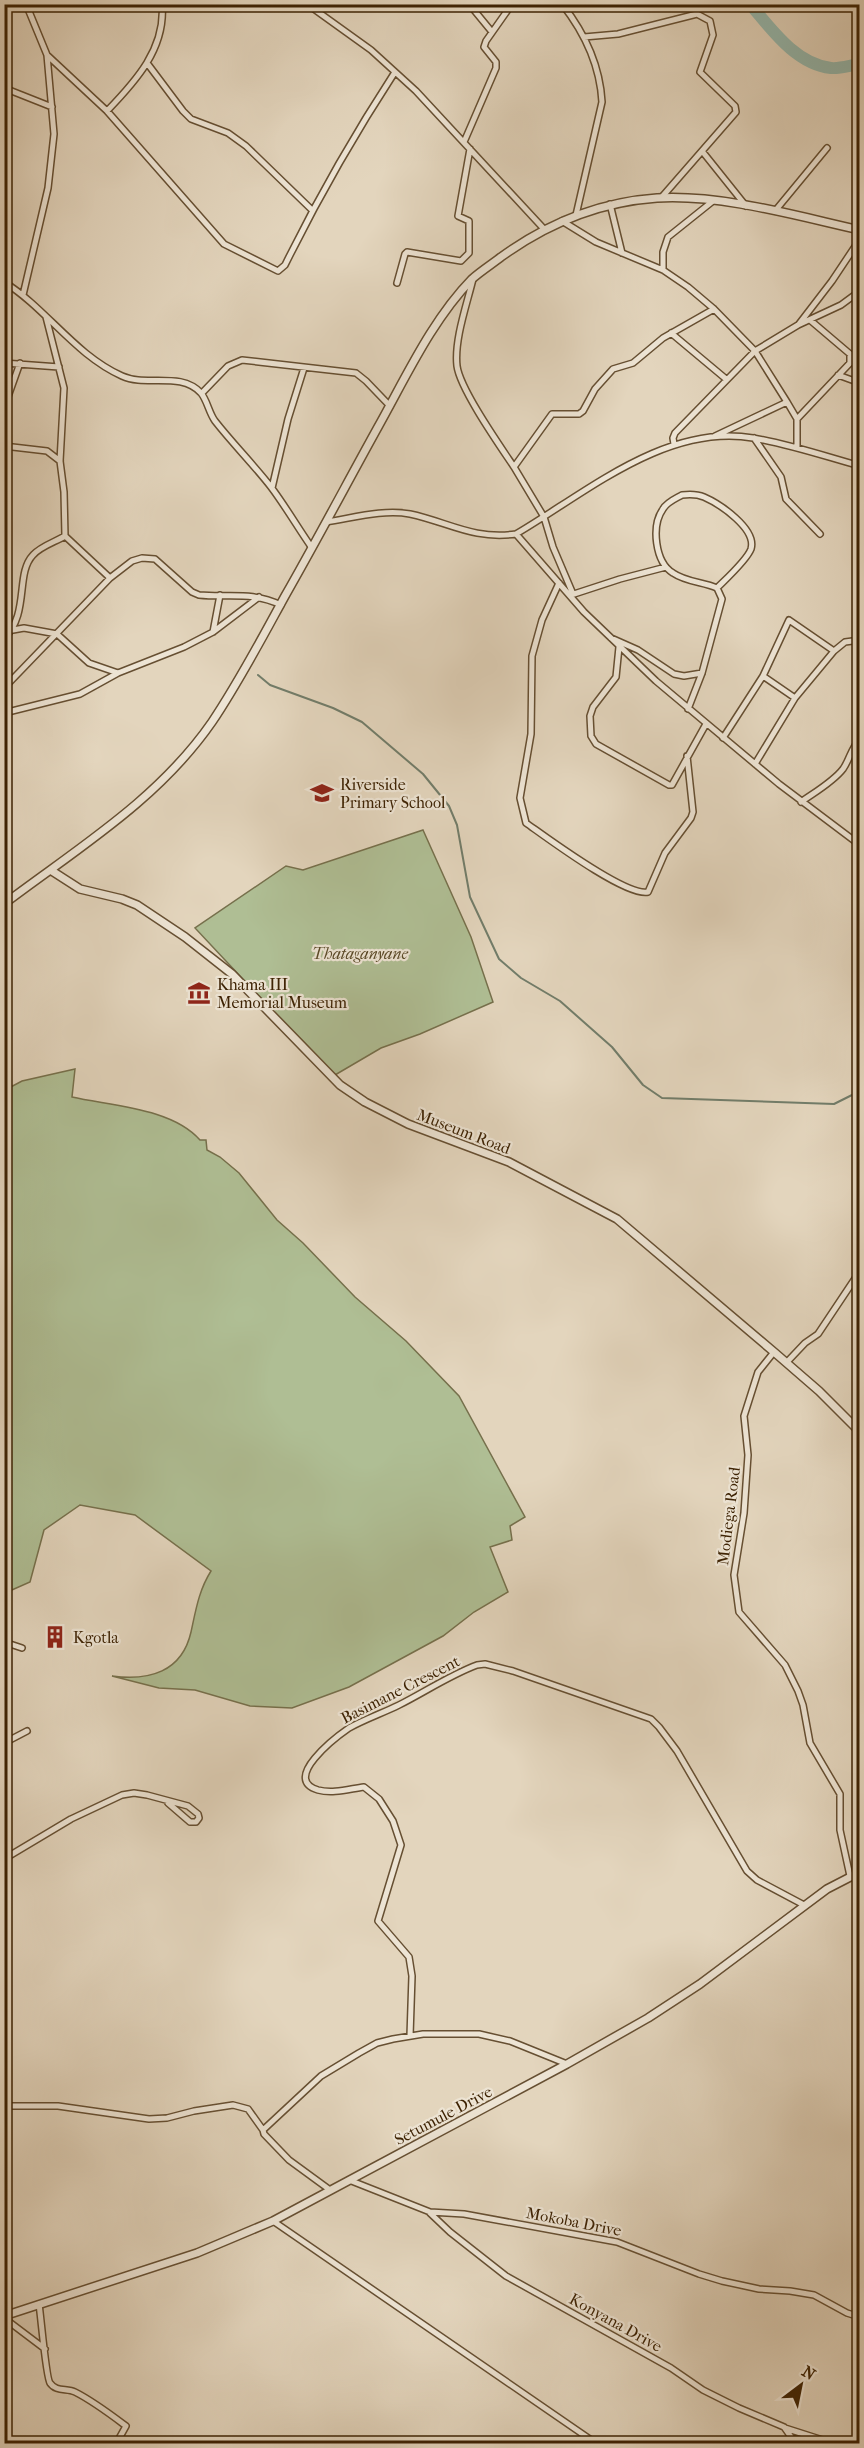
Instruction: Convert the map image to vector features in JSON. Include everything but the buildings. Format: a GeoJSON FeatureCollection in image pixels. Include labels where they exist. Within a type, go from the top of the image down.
{"type":"FeatureCollection","features":[{"type":"Feature","properties":{"kind":"street"},"geometry":{"type":"LineString","coordinates":[[23,295],[48,188],[54,134],[47,55],[26,4]]}},
{"type":"Feature","properties":{"kind":"street"},"geometry":{"type":"LineString","coordinates":[[107,111],[147,63],[162,30],[162,4]]}},
{"type":"Feature","properties":{"kind":"street"},"geometry":{"type":"LineString","coordinates":[[307,4],[371,50],[395,72],[471,149],[544,229]]}},
{"type":"Feature","properties":{"kind":"street"},"geometry":{"type":"LineString","coordinates":[[469,4],[492,32]]}},
{"type":"Feature","properties":{"kind":"street"},"geometry":{"type":"LineString","coordinates":[[464,142],[496,68],[496,62],[484,47],[486,41],[512,4]]}},
{"type":"Feature","properties":{"kind":"street"},"geometry":{"type":"LineString","coordinates":[[562,4],[584,37],[599,77],[602,102],[576,215]]}},
{"type":"Feature","properties":{"kind":"street"},"geometry":{"type":"LineString","coordinates":[[584,37],[618,34],[697,14],[710,21],[713,35],[700,72],[736,109],[661,198]]}},
{"type":"Feature","properties":{"kind":"street"},"geometry":{"type":"LineString","coordinates":[[47,55],[107,111],[218,238],[230,248],[275,271],[279,271],[285,265],[312,209],[357,131],[395,72]]}},
{"type":"Feature","properties":{"kind":"street"},"geometry":{"type":"LineString","coordinates":[[147,63],[183,111],[191,118],[228,133],[246,146],[312,209]]}},
{"type":"Feature","properties":{"kind":"street"},"geometry":{"type":"LineString","coordinates":[[4,88],[52,107]]}},
{"type":"Feature","properties":{"kind":"street"},"geometry":{"type":"LineString","coordinates":[[775,211],[827,148]]}},
{"type":"Feature","properties":{"kind":"street"},"geometry":{"type":"LineString","coordinates":[[398,283],[407,252],[460,261],[469,253],[469,221],[458,216],[471,149]]}},
{"type":"Feature","properties":{"kind":"street"},"geometry":{"type":"LineString","coordinates":[[702,151],[747,207]]}},
{"type":"Feature","properties":{"kind":"street"},"geometry":{"type":"LineString","coordinates":[[4,904],[52,871],[137,805],[171,771],[211,722],[280,605],[436,326],[473,279],[544,229],[610,204],[661,198],[713,201],[775,211],[860,230]]}},
{"type":"Feature","properties":{"kind":"street"},"geometry":{"type":"LineString","coordinates":[[663,270],[663,252],[668,237],[713,201]]}},
{"type":"Feature","properties":{"kind":"street"},"geometry":{"type":"LineString","coordinates":[[610,204],[622,253]]}},
{"type":"Feature","properties":{"kind":"street"},"geometry":{"type":"LineString","coordinates":[[562,221],[596,242],[663,270],[714,309],[755,351],[787,402],[797,419],[797,447]]}},
{"type":"Feature","properties":{"kind":"street"},"geometry":{"type":"LineString","coordinates":[[798,325],[832,282],[860,239]]}},
{"type":"Feature","properties":{"kind":"street"},"geometry":{"type":"LineString","coordinates":[[473,279],[458,349],[458,368],[491,432],[544,518],[571,595]]}},
{"type":"Feature","properties":{"kind":"street"},"geometry":{"type":"LineString","coordinates":[[4,282],[23,295],[63,335],[122,376],[135,379],[181,381],[202,393],[215,420],[272,488],[312,548]]}},
{"type":"Feature","properties":{"kind":"street"},"geometry":{"type":"LineString","coordinates":[[674,444],[675,433],[755,351],[798,325],[841,305],[860,291]]}},
{"type":"Feature","properties":{"kind":"street"},"geometry":{"type":"LineString","coordinates":[[514,467],[552,414],[579,414],[584,411],[595,389],[613,369],[633,363],[671,333],[714,309]]}},
{"type":"Feature","properties":{"kind":"street"},"geometry":{"type":"LineString","coordinates":[[45,317],[65,397],[61,420],[60,461],[66,536],[110,578]]}},
{"type":"Feature","properties":{"kind":"street"},"geometry":{"type":"LineString","coordinates":[[797,419],[850,363],[850,354],[810,320]]}},
{"type":"Feature","properties":{"kind":"street"},"geometry":{"type":"LineString","coordinates":[[671,333],[726,379]]}},
{"type":"Feature","properties":{"kind":"street"},"geometry":{"type":"LineString","coordinates":[[202,393],[235,361],[243,360],[356,373],[390,406]]}},
{"type":"Feature","properties":{"kind":"street"},"geometry":{"type":"LineString","coordinates":[[4,363],[59,367]]}},
{"type":"Feature","properties":{"kind":"street"},"geometry":{"type":"LineString","coordinates":[[4,408],[20,363]]}},
{"type":"Feature","properties":{"kind":"street"},"geometry":{"type":"LineString","coordinates":[[272,488],[286,427],[304,368]]}},
{"type":"Feature","properties":{"kind":"street"},"geometry":{"type":"LineString","coordinates":[[838,375],[860,383]]}},
{"type":"Feature","properties":{"kind":"street"},"geometry":{"type":"LineString","coordinates":[[715,436],[787,402]]}},
{"type":"Feature","properties":{"kind":"street"},"geometry":{"type":"LineString","coordinates":[[326,522],[389,512],[411,514],[465,532],[505,536],[516,534],[600,482],[674,444],[715,436],[754,438],[797,447],[860,466]]}},
{"type":"Feature","properties":{"kind":"street"},"geometry":{"type":"LineString","coordinates":[[754,438],[781,477],[786,499],[820,534]]}},
{"type":"Feature","properties":{"kind":"street"},"geometry":{"type":"LineString","coordinates":[[4,446],[47,450],[60,461]]}},
{"type":"Feature","properties":{"kind":"street"},"geometry":{"type":"LineString","coordinates":[[682,495],[703,497],[726,510],[744,527],[752,540],[750,553],[717,588],[684,579],[666,567],[661,558],[656,531],[663,509],[682,495]]}},
{"type":"Feature","properties":{"kind":"street"},"geometry":{"type":"LineString","coordinates":[[516,534],[619,647],[723,738],[801,802],[860,845]]}},
{"type":"Feature","properties":{"kind":"street"},"geometry":{"type":"LineString","coordinates":[[4,639],[13,630],[23,597],[28,563],[39,550],[66,536]]}},
{"type":"Feature","properties":{"kind":"street"},"geometry":{"type":"LineString","coordinates":[[4,687],[110,578],[132,561],[150,558],[161,563],[192,592],[199,595],[260,597],[280,605]]}},
{"type":"Feature","properties":{"kind":"street"},"geometry":{"type":"LineString","coordinates":[[571,595],[666,567]]}},
{"type":"Feature","properties":{"kind":"street"},"geometry":{"type":"LineString","coordinates":[[559,583],[542,620],[532,656],[531,734],[520,798],[526,823],[596,871],[638,891],[648,892],[664,853],[691,818],[693,812],[687,756]]}},
{"type":"Feature","properties":{"kind":"street"},"geometry":{"type":"LineString","coordinates":[[688,709],[702,673],[721,609],[722,599],[717,588]]}},
{"type":"Feature","properties":{"kind":"street"},"geometry":{"type":"LineString","coordinates":[[213,632],[220,595]]}},
{"type":"Feature","properties":{"kind":"street"},"geometry":{"type":"LineString","coordinates":[[4,713],[71,697],[118,673],[184,647],[213,632],[260,597]]}},
{"type":"Feature","properties":{"kind":"street"},"geometry":{"type":"LineString","coordinates":[[723,738],[763,676],[789,620],[834,651]]}},
{"type":"Feature","properties":{"kind":"street"},"geometry":{"type":"LineString","coordinates":[[13,630],[24,628],[57,634],[88,663],[118,673]]}},
{"type":"Feature","properties":{"kind":"street"},"geometry":{"type":"LineString","coordinates":[[610,638],[638,650],[674,674],[684,676],[702,673]]}},
{"type":"Feature","properties":{"kind":"street"},"geometry":{"type":"LineString","coordinates":[[755,764],[795,698],[834,651],[845,642],[860,640]]}},
{"type":"Feature","properties":{"kind":"street"},"geometry":{"type":"LineString","coordinates":[[619,647],[616,677],[593,707],[590,716],[592,741],[669,785],[675,782],[706,724]]}},
{"type":"Feature","properties":{"kind":"street"},"geometry":{"type":"LineString","coordinates":[[763,676],[795,698]]}},
{"type":"Feature","properties":{"kind":"street"},"geometry":{"type":"LineString","coordinates":[[801,802],[838,774],[846,764],[854,745],[860,739]]}},
{"type":"Feature","properties":{"kind":"street","name":"Museum Road"},"geometry":{"type":"LineString","coordinates":[[52,871],[80,889],[137,905],[184,937],[231,974],[340,1085],[365,1102],[408,1124],[509,1162],[617,1219],[787,1362],[860,1432]]}},
{"type":"Feature","properties":{"kind":"street"},"geometry":{"type":"LineString","coordinates":[[787,1362],[805,1343],[818,1334],[860,1271]]}},
{"type":"Feature","properties":{"kind":"street","name":"Modiega Road"},"geometry":{"type":"LineString","coordinates":[[774,1352],[758,1372],[744,1416],[748,1455],[744,1513],[734,1575],[739,1612],[785,1665],[803,1704],[810,1743],[840,1794],[840,1830],[850,1876]]}},
{"type":"Feature","properties":{"kind":"street"},"geometry":{"type":"LineString","coordinates":[[4,1642],[22,1648]]}},
{"type":"Feature","properties":{"kind":"street","name":"Basimane Crescent"},"geometry":{"type":"LineString","coordinates":[[410,2036],[412,1976],[409,1957],[378,1921],[401,1845],[393,1821],[379,1799],[364,1787],[335,1792],[319,1790],[310,1786],[305,1780],[305,1773],[328,1746],[351,1727],[477,1665],[485,1664],[513,1671],[651,1719],[677,1751],[747,1872],[757,1880],[804,1905]]}},
{"type":"Feature","properties":{"kind":"street"},"geometry":{"type":"LineString","coordinates":[[4,1743],[27,1731]]}},
{"type":"Feature","properties":{"kind":"street"},"geometry":{"type":"LineString","coordinates":[[4,1859],[71,1819],[112,1798],[134,1793],[188,1806],[198,1814],[199,1818],[196,1822],[190,1822],[168,1803]]}},
{"type":"Feature","properties":{"kind":"street","name":"Setumule Drive"},"geometry":{"type":"LineString","coordinates":[[4,2317],[197,2253],[273,2221],[567,2064],[648,2018],[700,1984],[804,1905],[860,1872]]}},
{"type":"Feature","properties":{"kind":"street"},"geometry":{"type":"LineString","coordinates":[[263,2130],[321,2076],[378,2043],[410,2036],[479,2034],[510,2042],[567,2064]]}},
{"type":"Feature","properties":{"kind":"street"},"geometry":{"type":"LineString","coordinates":[[4,2106],[58,2106],[149,2119],[167,2118],[233,2105],[243,2106],[248,2109],[272,2145],[330,2190]]}},
{"type":"Feature","properties":{"kind":"street","name":"Mokoba Drive"},"geometry":{"type":"LineString","coordinates":[[349,2180],[430,2212],[464,2214],[617,2242],[722,2281],[759,2289],[814,2295],[847,2313],[860,2317]]}},
{"type":"Feature","properties":{"kind":"street","name":"Konyana Drive"},"geometry":{"type":"LineString","coordinates":[[430,2212],[450,2232],[506,2276],[671,2368],[703,2390],[784,2427],[835,2444]]}},
{"type":"Feature","properties":{"kind":"street"},"geometry":{"type":"LineString","coordinates":[[273,2221],[597,2444]]}},
{"type":"Feature","properties":{"kind":"street"},"geometry":{"type":"LineString","coordinates":[[39,2304],[46,2375],[50,2385],[57,2389],[72,2390],[126,2426],[116,2444]]}},
{"type":"Feature","properties":{"kind":"street"},"geometry":{"type":"LineString","coordinates":[[4,2317],[45,2349]]}},
{"type":"Feature","properties":{"kind":"street"},"geometry":{"type":"LineString","coordinates":[[784,2427],[796,2444]]}},
{"type":"Feature","properties":{"kind":"green space","name":"Thataganyane"},"geometry":{"type":"Polygon","coordinates":[[[423,830],[471,937],[493,1002],[420,1034],[381,1048],[335,1075],[195,928],[286,866],[303,870],[423,830]]]}},
{"type":"Feature","properties":{"kind":"green space"},"geometry":{"type":"Polygon","coordinates":[[[75,1069],[72,1097],[158,1115],[188,1129],[200,1140],[206,1140],[207,1150],[220,1157],[239,1173],[277,1220],[303,1243],[355,1297],[406,1341],[459,1396],[525,1517],[510,1526],[512,1540],[490,1547],[508,1592],[474,1612],[443,1636],[349,1687],[292,1708],[250,1706],[195,1690],[159,1688],[112,1676],[151,1675],[172,1665],[187,1646],[196,1608],[211,1571],[135,1515],[80,1505],[44,1530],[30,1582],[5,1593],[5,1090],[22,1081],[75,1069]]]}},
{"type":"Feature","properties":{"kind":"waterway"},"geometry":{"type":"LineString","coordinates":[[750,4],[786,44],[807,60],[831,68],[860,64]]}},
{"type":"Feature","properties":{"kind":"waterway"},"geometry":{"type":"LineString","coordinates":[[258,675],[270,685],[333,708],[362,722],[423,774],[449,806],[457,825],[470,897],[499,959],[521,978],[560,1001],[612,1047],[643,1085],[662,1098],[834,1104],[860,1091]]}},
{"type":"Feature","properties":{"kind":"place","name":"Riverside Primary School"},"geometry":{"type":"Point","coordinates":[322,793]}},
{"type":"Feature","properties":{"kind":"place","name":"Khama III Memorial Museum"},"geometry":{"type":"Point","coordinates":[199,993]}},
{"type":"Feature","properties":{"kind":"place","name":"Kgotla"},"geometry":{"type":"Point","coordinates":[55,1637]}}]}
